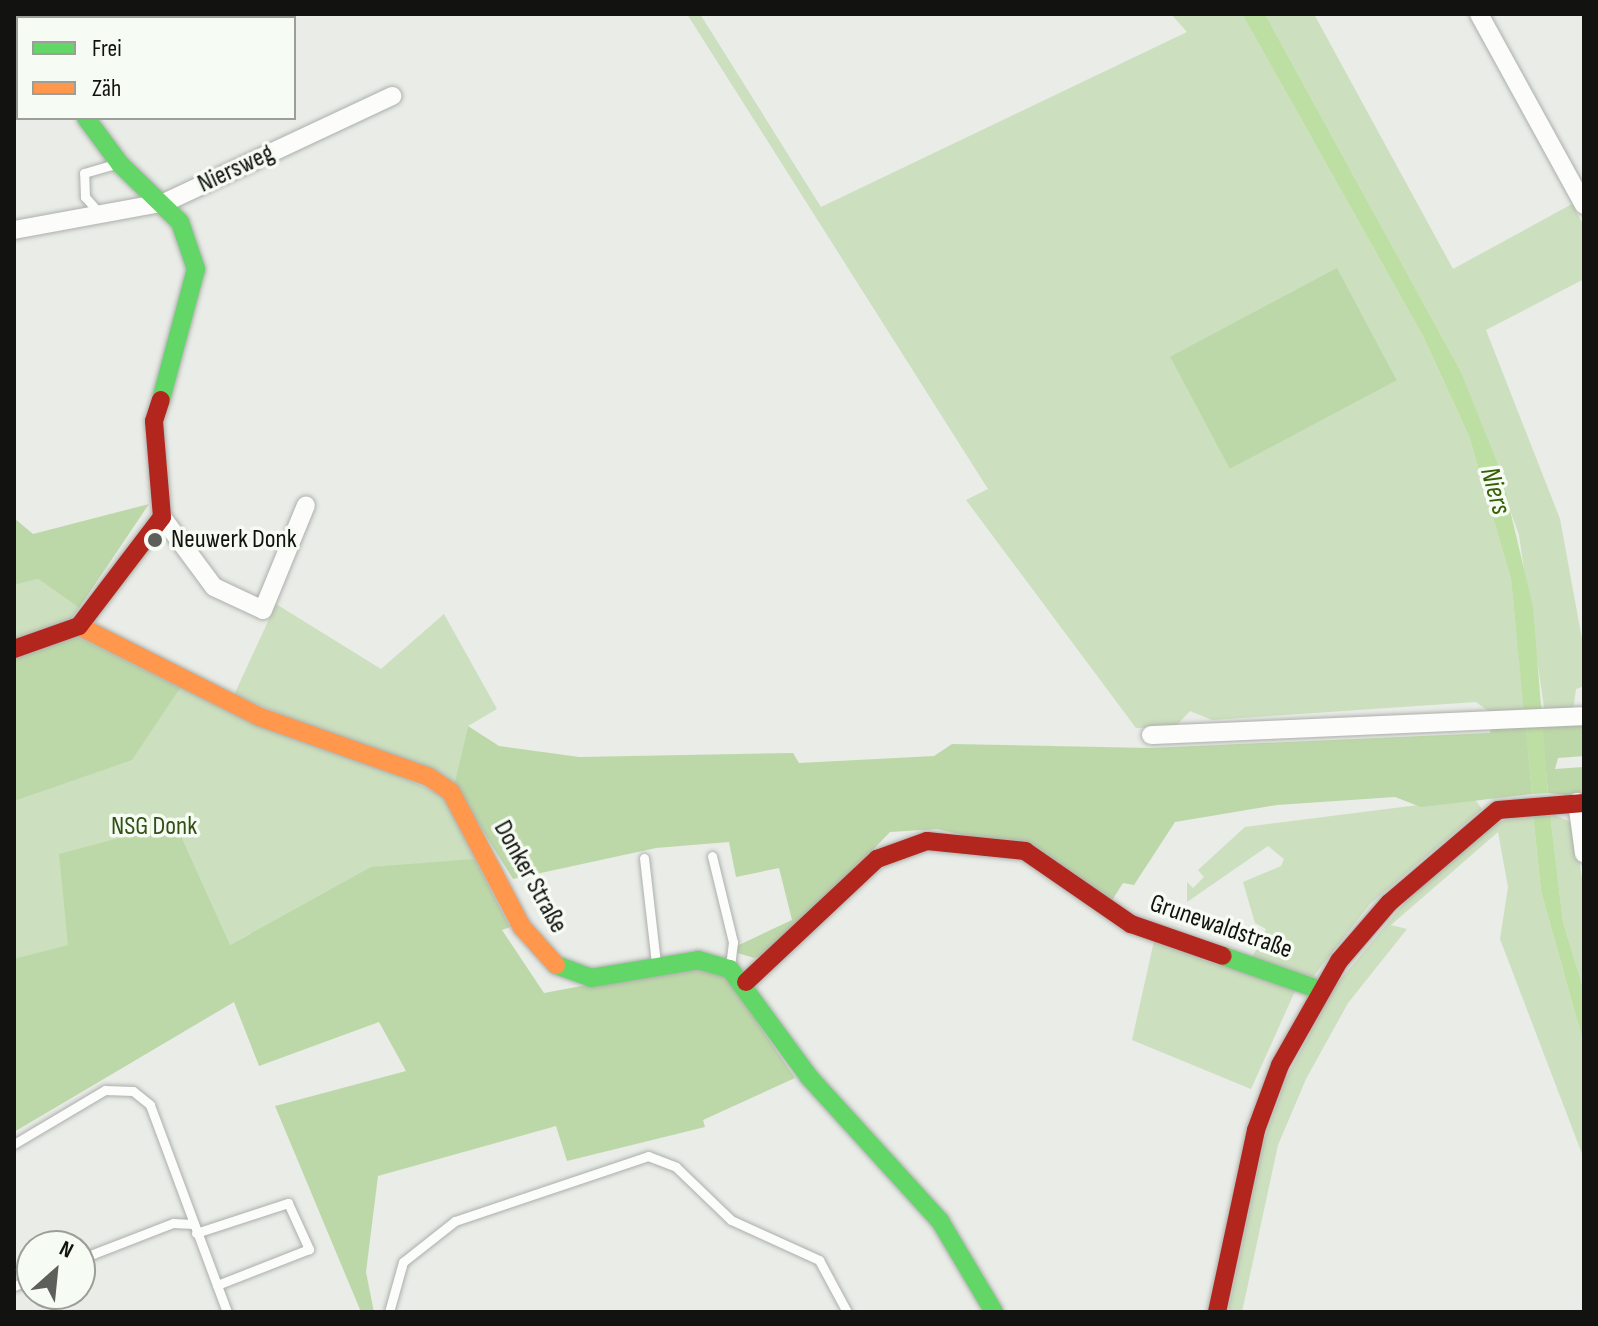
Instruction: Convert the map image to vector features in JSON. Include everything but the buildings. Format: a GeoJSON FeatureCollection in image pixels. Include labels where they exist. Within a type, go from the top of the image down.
{"type":"FeatureCollection","features":[{"type":"Feature","properties":{"kind":"street"},"geometry":{"type":"LineString","coordinates":[[1479,14],[1584,205]]}},
{"type":"Feature","properties":{"kind":"street","name":"Niersweg"},"geometry":{"type":"LineString","coordinates":[[166,202],[392,96]]}},
{"type":"Feature","properties":{"kind":"street"},"geometry":{"type":"LineString","coordinates":[[87,120],[120,164],[166,202],[196,269],[154,421],[162,517],[214,587],[263,610],[306,505]]}},
{"type":"Feature","properties":{"kind":"street"},"geometry":{"type":"LineString","coordinates":[[14,230],[166,202]]}},
{"type":"Feature","properties":{"kind":"street"},"geometry":{"type":"LineString","coordinates":[[14,649],[79,626],[162,517]]}},
{"type":"Feature","properties":{"kind":"street","name":"Donker Straße"},"geometry":{"type":"LineString","coordinates":[[79,626],[260,717],[429,777],[451,792],[522,927],[550,963],[591,978],[656,964],[698,960],[730,969],[746,982],[809,1077],[940,1221],[994,1312]]}},
{"type":"Feature","properties":{"kind":"street"},"geometry":{"type":"LineString","coordinates":[[1151,735],[1518,723],[1584,716]]}},
{"type":"Feature","properties":{"kind":"street"},"geometry":{"type":"LineString","coordinates":[[1217,1312],[1256,1130],[1320,990],[1389,903],[1448,849],[1515,804],[1557,800],[1580,805],[1584,854]]}},
{"type":"Feature","properties":{"kind":"street","name":"Grunewaldstraße"},"geometry":{"type":"LineString","coordinates":[[746,982],[868,867],[927,841],[1025,851],[1131,924],[1320,990]]}},
{"type":"Feature","properties":{"kind":"lane"},"geometry":{"type":"LineString","coordinates":[[101,216],[85,197],[84,173],[120,164]]}},
{"type":"Feature","properties":{"kind":"lane"},"geometry":{"type":"LineString","coordinates":[[712,856],[733,942],[730,969]]}},
{"type":"Feature","properties":{"kind":"lane"},"geometry":{"type":"LineString","coordinates":[[644,858],[656,964]]}},
{"type":"Feature","properties":{"kind":"lane"},"geometry":{"type":"LineString","coordinates":[[14,1144],[105,1090],[133,1091],[150,1105],[227,1312]]}},
{"type":"Feature","properties":{"kind":"lane"},"geometry":{"type":"LineString","coordinates":[[389,1312],[403,1262],[455,1221],[648,1156],[676,1167],[731,1220],[819,1260],[847,1312]]}},
{"type":"Feature","properties":{"kind":"lane"},"geometry":{"type":"LineString","coordinates":[[96,1253],[173,1223],[195,1229],[288,1203],[309,1249],[217,1285]]}},
{"type":"Feature","properties":{"kind":"green space"},"geometry":{"type":"Polygon","coordinates":[[[687,14],[700,14],[821,207],[1187,32],[1171,14],[1242,14],[1423,336],[1469,436],[1511,579],[1525,715],[1494,715],[1476,702],[1212,720],[1190,711],[1175,727],[1136,728],[966,500],[988,489],[687,14]]]}},
{"type":"Feature","properties":{"kind":"green space"},"geometry":{"type":"Polygon","coordinates":[[[1265,14],[1314,14],[1453,269],[1572,204],[1584,226],[1584,279],[1486,330],[1560,519],[1584,650],[1584,686],[1576,689],[1573,711],[1545,714],[1519,535],[1460,370],[1265,14]]]}},
{"type":"Feature","properties":{"kind":"green space","name":"NSG Donk"},"geometry":{"type":"Polygon","coordinates":[[[38,579],[79,608],[66,626],[444,796],[475,859],[249,934],[14,1070],[14,585],[38,579]]]}},
{"type":"Feature","properties":{"kind":"green space"},"geometry":{"type":"Polygon","coordinates":[[[276,604],[381,669],[444,614],[497,709],[468,726],[454,785],[234,695],[276,604]]]}},
{"type":"Feature","properties":{"kind":"green space"},"geometry":{"type":"Polygon","coordinates":[[[1474,798],[1482,809],[1370,904],[1313,977],[1252,958],[1266,929],[1255,923],[1243,882],[1281,866],[1284,859],[1268,846],[1187,902],[1187,882],[1193,888],[1204,877],[1198,870],[1245,827],[1474,798]]]}},
{"type":"Feature","properties":{"kind":"green space"},"geometry":{"type":"Polygon","coordinates":[[[1550,813],[1573,823],[1584,891],[1584,991],[1563,922],[1550,813]]]}},
{"type":"Feature","properties":{"kind":"green space"},"geometry":{"type":"Polygon","coordinates":[[[1533,814],[1541,891],[1584,1045],[1584,1159],[1500,939],[1508,887],[1498,832],[1391,925],[1407,929],[1348,1003],[1306,1079],[1278,1145],[1242,1312],[1228,1312],[1264,1140],[1285,1081],[1335,986],[1407,900],[1492,823],[1533,814]]]}},
{"type":"Feature","properties":{"kind":"green space"},"geometry":{"type":"Polygon","coordinates":[[[1154,941],[1295,991],[1251,1089],[1132,1040],[1154,941]]]}},
{"type":"Feature","properties":{"kind":"shaded area"},"geometry":{"type":"Polygon","coordinates":[[[1337,268],[1397,380],[1230,469],[1170,357],[1337,268]]]}},
{"type":"Feature","properties":{"kind":"shaded area"},"geometry":{"type":"Polygon","coordinates":[[[149,504],[79,608],[38,579],[14,585],[14,518],[33,534],[149,504]]]}},
{"type":"Feature","properties":{"kind":"shaded area"},"geometry":{"type":"Polygon","coordinates":[[[62,630],[180,688],[132,760],[14,801],[14,651],[62,630]]]}},
{"type":"Feature","properties":{"kind":"shaded area"},"geometry":{"type":"Polygon","coordinates":[[[1494,715],[1525,715],[1532,794],[1421,807],[1395,797],[1277,805],[1175,822],[1134,885],[1123,883],[1109,905],[1041,853],[937,829],[890,832],[776,951],[754,958],[728,950],[792,920],[779,868],[736,877],[729,842],[656,848],[513,879],[454,785],[468,726],[499,746],[579,757],[793,753],[799,763],[934,756],[952,744],[1150,748],[1490,733],[1494,715]]]}},
{"type":"Feature","properties":{"kind":"shaded area"},"geometry":{"type":"Polygon","coordinates":[[[1584,721],[1584,756],[1558,758],[1555,769],[1584,767],[1584,797],[1548,793],[1542,727],[1584,721]]]}},
{"type":"Feature","properties":{"kind":"shaded area"},"geometry":{"type":"Polygon","coordinates":[[[175,823],[230,945],[371,867],[475,859],[510,927],[502,930],[544,993],[689,966],[725,975],[795,1078],[703,1120],[705,1127],[567,1161],[556,1126],[378,1176],[366,1272],[374,1312],[361,1312],[275,1106],[406,1071],[379,1022],[259,1066],[234,1002],[14,1132],[14,959],[68,945],[59,854],[175,823]]]}},
{"type":"Feature","properties":{"kind":"water","name":"Niers"},"geometry":{"type":"Polygon","coordinates":[[[1242,14],[1265,14],[1460,370],[1501,472],[1533,607],[1548,793],[1532,794],[1511,579],[1469,436],[1423,336],[1242,14]]]}},
{"type":"Feature","properties":{"kind":"water"},"geometry":{"type":"Polygon","coordinates":[[[1550,813],[1563,922],[1584,991],[1584,1045],[1541,891],[1533,814],[1550,813]]]}},
{"type":"Feature","properties":{"kind":"traffic: fast"},"geometry":{"type":"LineString","coordinates":[[87,120],[120,164],[180,222],[196,269],[161,400]]}},
{"type":"Feature","properties":{"kind":"traffic: fast"},"geometry":{"type":"LineString","coordinates":[[1223,956],[1320,990]]}},
{"type":"Feature","properties":{"kind":"traffic: fast"},"geometry":{"type":"LineString","coordinates":[[556,965],[591,978],[698,960],[730,969],[809,1077],[940,1221],[994,1312]]}},
{"type":"Feature","properties":{"kind":"traffic: slow"},"geometry":{"type":"LineString","coordinates":[[79,626],[260,717],[429,777],[451,792],[522,927],[556,965]]}},
{"type":"Feature","properties":{"kind":"traffic: jam"},"geometry":{"type":"LineString","coordinates":[[14,649],[79,626],[162,517],[154,421],[161,400]]}},
{"type":"Feature","properties":{"kind":"traffic: jam"},"geometry":{"type":"LineString","coordinates":[[1217,1312],[1256,1130],[1280,1065],[1339,961],[1389,903],[1498,810],[1584,803]]}},
{"type":"Feature","properties":{"kind":"traffic: jam"},"geometry":{"type":"LineString","coordinates":[[746,982],[877,859],[927,841],[1025,851],[1131,924],[1223,956]]}},
{"type":"Feature","properties":{"kind":"place","name":"Neuwerk Donk"},"geometry":{"type":"Point","coordinates":[155,540]}}]}
